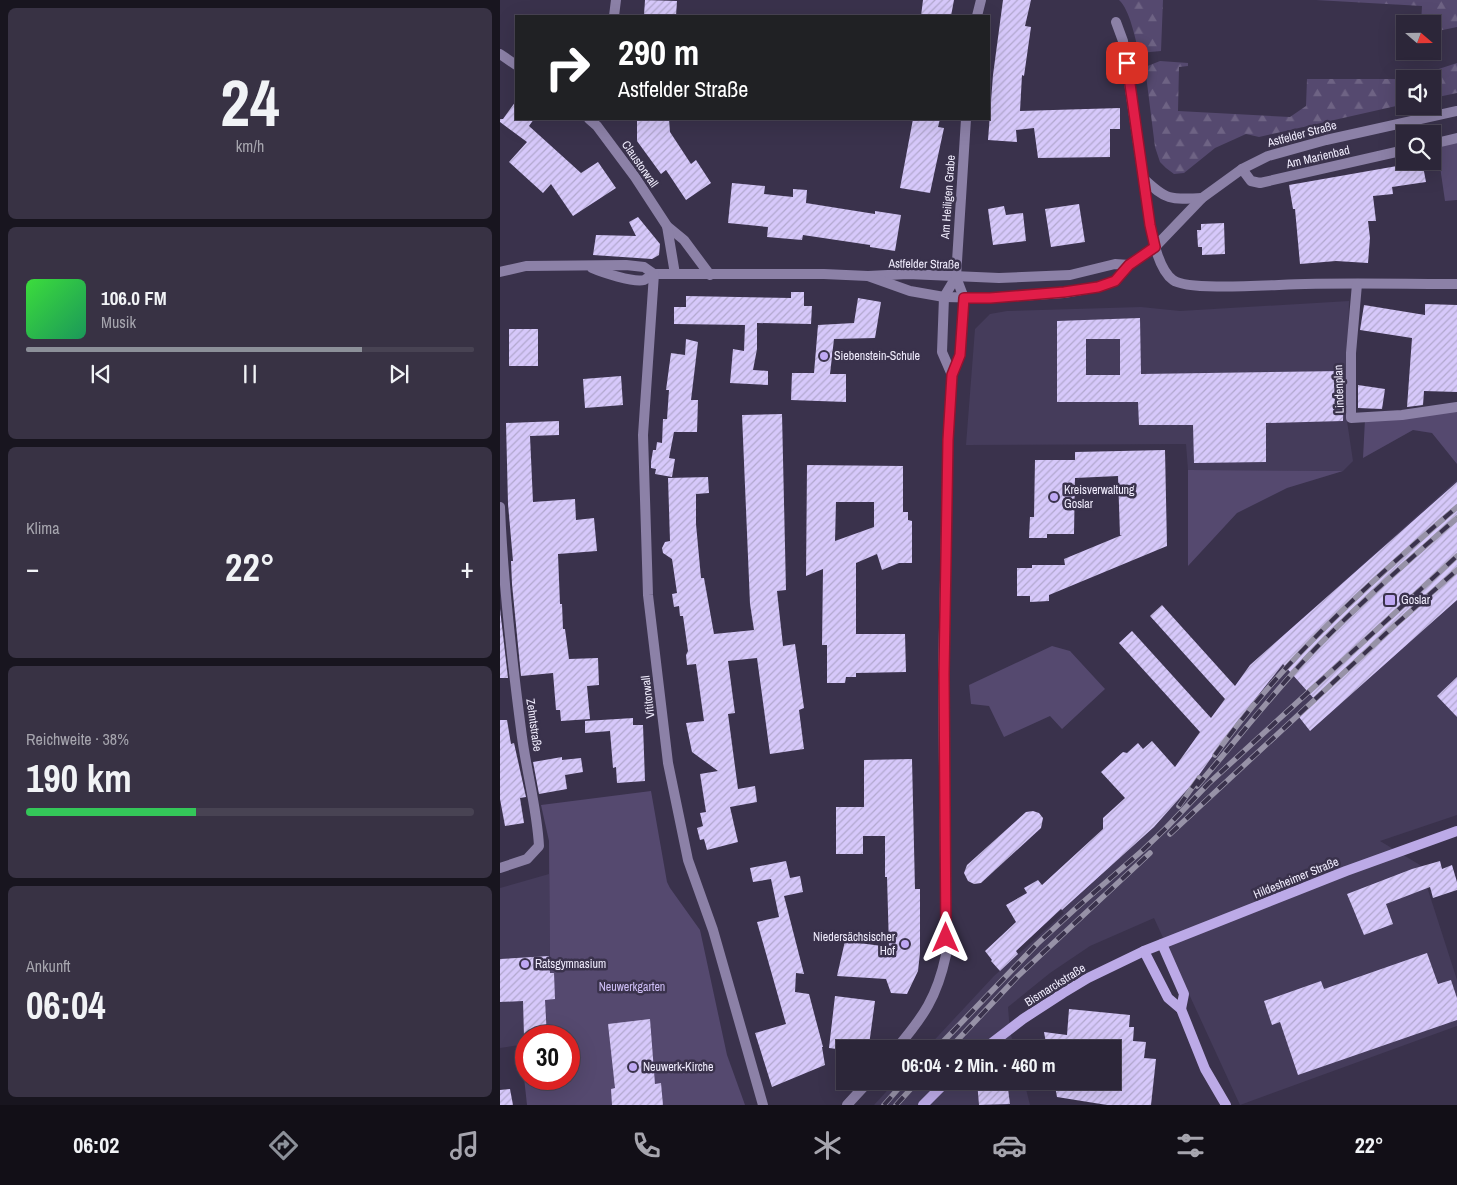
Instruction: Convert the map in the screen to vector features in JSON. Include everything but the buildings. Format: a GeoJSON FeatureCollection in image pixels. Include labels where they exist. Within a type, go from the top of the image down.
{"type":"FeatureCollection","features":[{"type":"Feature","properties":{"kind":"street"},"geometry":{"type":"LineString","coordinates":[[614,15],[616,0]]}},
{"type":"Feature","properties":{"kind":"street"},"geometry":{"type":"LineString","coordinates":[[977,15],[980,0]]}},
{"type":"Feature","properties":{"kind":"street"},"geometry":{"type":"LineString","coordinates":[[1116,22],[1123,41],[1155,247],[1166,272],[1173,281],[1202,287],[1305,284],[1457,284]]}},
{"type":"Feature","properties":{"kind":"street"},"geometry":{"type":"LineString","coordinates":[[500,54],[515,64]]}},
{"type":"Feature","properties":{"kind":"street","name":"Astfelder Straße"},"geometry":{"type":"LineString","coordinates":[[868,276],[910,291],[944,297],[964,298],[990,298],[1081,290],[1115,281],[1129,265],[1155,247],[1202,198],[1242,169],[1268,156],[1326,140],[1457,111]]}},
{"type":"Feature","properties":{"kind":"street","name":"Am Heiligen Grabe"},"geometry":{"type":"LineString","coordinates":[[964,298],[956,277],[966,120]]}},
{"type":"Feature","properties":{"kind":"street","name":"Claustorwall"},"geometry":{"type":"LineString","coordinates":[[599,123],[667,226],[684,240],[710,274]]}},
{"type":"Feature","properties":{"kind":"street"},"geometry":{"type":"LineString","coordinates":[[1441,142],[1457,138]]}},
{"type":"Feature","properties":{"kind":"street","name":"Am Marienbad"},"geometry":{"type":"LineString","coordinates":[[1242,169],[1251,181],[1260,182],[1396,152]]}},
{"type":"Feature","properties":{"kind":"street"},"geometry":{"type":"LineString","coordinates":[[1143,178],[1160,194],[1170,198],[1202,198]]}},
{"type":"Feature","properties":{"kind":"street","name":"Claustorwall"},"geometry":{"type":"LineString","coordinates":[[667,226],[675,274]]}},
{"type":"Feature","properties":{"kind":"street","name":"Astfelder Straße"},"geometry":{"type":"LineString","coordinates":[[500,272],[526,266],[589,266],[601,272],[636,280],[643,280],[654,274],[824,274],[868,276],[908,274],[956,277],[1070,276],[1115,264],[1129,265]]}},
{"type":"Feature","properties":{"kind":"street","name":"Vititorwall"},"geometry":{"type":"LineString","coordinates":[[654,274],[643,434],[648,592],[668,763],[688,860],[713,930],[763,1105]]}},
{"type":"Feature","properties":{"kind":"street","name":"Am Heiligen Grabe"},"geometry":{"type":"LineString","coordinates":[[944,297],[956,277]]}},
{"type":"Feature","properties":{"kind":"street","name":"Lindenplan"},"geometry":{"type":"LineString","coordinates":[[1357,284],[1351,353],[1351,418],[1402,415],[1457,407]]}},
{"type":"Feature","properties":{"kind":"street"},"geometry":{"type":"LineString","coordinates":[[944,297],[942,352],[952,375]]}},
{"type":"Feature","properties":{"kind":"street"},"geometry":{"type":"LineString","coordinates":[[903,1040],[926,1011],[936,992],[946,955],[944,674],[948,440],[952,375],[960,355],[964,298]]}},
{"type":"Feature","properties":{"kind":"street","name":"Zehntstraße"},"geometry":{"type":"LineString","coordinates":[[500,507],[501,559],[522,738],[538,830],[539,846],[527,859],[500,868]]}},
{"type":"Feature","properties":{"kind":"street","name":"Hildesheimer Straße"},"geometry":{"type":"LineString","coordinates":[[1144,951],[1354,868],[1457,831]]}},
{"type":"Feature","properties":{"kind":"street"},"geometry":{"type":"LineString","coordinates":[[1162,944],[1184,994],[1181,1009]]}},
{"type":"Feature","properties":{"kind":"street"},"geometry":{"type":"LineString","coordinates":[[1144,951],[1168,998],[1181,1009],[1205,1069],[1226,1105]]}},
{"type":"Feature","properties":{"kind":"street","name":"Bismarckstraße"},"geometry":{"type":"LineString","coordinates":[[996,1040],[1063,993],[1088,978],[1144,951]]}},
{"type":"Feature","properties":{"kind":"street"},"geometry":{"type":"LineString","coordinates":[[847,1105],[861,1090]]}},
{"type":"Feature","properties":{"kind":"street"},"geometry":{"type":"LineString","coordinates":[[923,1105],[938,1090]]}},
{"type":"Feature","properties":{"kind":"shaded area"},"geometry":{"type":"Polygon","coordinates":[[[1349,301],[1347,421],[1353,461],[1343,471],[1188,470],[1186,444],[966,445],[975,329],[990,314],[1007,311],[1141,307],[1180,311],[1349,301]]]}},
{"type":"Feature","properties":{"kind":"shaded area"},"geometry":{"type":"Polygon","coordinates":[[[1457,480],[1457,815],[1380,841],[1420,865],[1457,980],[1457,1026],[1240,1105],[1154,918],[1090,946],[1050,973],[1008,1007],[1012,1040],[934,1040],[994,976],[1064,913],[1041,887],[1103,829],[1103,818],[1125,798],[1160,780],[1175,767],[1250,665],[1457,480]]]}},
{"type":"Feature","properties":{"kind":"shaded area","name":"Ratsgymnasium"},"geometry":{"type":"Polygon","coordinates":[[[549,874],[550,973],[554,973],[546,1010],[547,1025],[515,1025],[515,1046],[500,1048],[500,888],[549,874]]]}},
{"type":"Feature","properties":{"kind":"shaded area"},"geometry":{"type":"Polygon","coordinates":[[[888,1090],[1026,1090],[1030,1105],[874,1105],[888,1090]]]}},
{"type":"Feature","properties":{"kind":"green space"},"geometry":{"type":"Polygon","coordinates":[[[1119,0],[1163,0],[1161,51],[1139,53],[1129,17],[1119,0]]]}},
{"type":"Feature","properties":{"kind":"green space"},"geometry":{"type":"Polygon","coordinates":[[[1316,0],[1457,0],[1457,27],[1441,30],[1441,15],[1422,15],[1422,6],[1316,0]]]}},
{"type":"Feature","properties":{"kind":"green space"},"geometry":{"type":"Polygon","coordinates":[[[1160,61],[1188,63],[1188,66],[1179,67],[1178,111],[1290,117],[1306,106],[1307,79],[1396,79],[1396,106],[1259,137],[1246,134],[1215,148],[1184,173],[1174,174],[1160,162],[1155,147],[1145,67],[1160,61]]]}},
{"type":"Feature","properties":{"kind":"green space"},"geometry":{"type":"Polygon","coordinates":[[[1457,63],[1457,93],[1441,96],[1441,70],[1436,70],[1457,63]]]}},
{"type":"Feature","properties":{"kind":"green space"},"geometry":{"type":"Polygon","coordinates":[[[1457,141],[1457,200],[1445,201],[1440,170],[1441,145],[1457,141]]]}},
{"type":"Feature","properties":{"kind":"green space"},"geometry":{"type":"Polygon","coordinates":[[[1457,410],[1457,464],[1432,433],[1413,430],[1363,458],[1365,419],[1457,410]]]}},
{"type":"Feature","properties":{"kind":"green space"},"geometry":{"type":"Polygon","coordinates":[[[1188,470],[1343,471],[1287,488],[1237,513],[1188,566],[1188,470]]]}},
{"type":"Feature","properties":{"kind":"green space"},"geometry":{"type":"Polygon","coordinates":[[[1052,646],[1070,651],[1105,689],[1062,729],[1050,716],[1004,737],[989,706],[971,704],[969,685],[1052,646]]]}},
{"type":"Feature","properties":{"kind":"green space","name":"Neuwerkgarten"},"geometry":{"type":"Polygon","coordinates":[[[651,791],[667,882],[700,930],[727,1055],[745,1105],[527,1105],[525,1090],[580,1090],[580,1025],[547,1025],[546,1011],[541,1000],[554,973],[550,973],[549,841],[541,805],[651,791]]]}},
{"type":"Feature","properties":{"kind":"railway"},"geometry":{"type":"LineString","coordinates":[[1215,755],[1241,720],[1298,655],[1392,564],[1457,507]]}},
{"type":"Feature","properties":{"kind":"railway"},"geometry":{"type":"LineString","coordinates":[[1197,786],[1317,647],[1368,597],[1457,518]]}},
{"type":"Feature","properties":{"kind":"railway"},"geometry":{"type":"LineString","coordinates":[[945,1040],[1037,944],[1143,850],[1208,784],[1457,556]]}},
{"type":"Feature","properties":{"kind":"railway"},"geometry":{"type":"LineString","coordinates":[[1170,834],[1457,570]]}},
{"type":"Feature","properties":{"kind":"railway"},"geometry":{"type":"LineString","coordinates":[[1179,806],[1199,778]]}},
{"type":"Feature","properties":{"kind":"railway"},"geometry":{"type":"LineString","coordinates":[[958,1040],[1018,976],[1150,853]]}},
{"type":"Feature","properties":{"kind":"railway"},"geometry":{"type":"LineString","coordinates":[[884,1105],[897,1090]]}},
{"type":"Feature","properties":{"kind":"railway"},"geometry":{"type":"LineString","coordinates":[[896,1105],[910,1090]]}},
{"type":"Feature","properties":{"kind":"place","name":"Siebenstein-Schule"},"geometry":{"type":"Point","coordinates":[824,356]}},
{"type":"Feature","properties":{"kind":"place","name":"Kreisverwaltung Goslar"},"geometry":{"type":"Point","coordinates":[1054,497]}},
{"type":"Feature","properties":{"kind":"place","name":"Goslar"},"geometry":{"type":"Point","coordinates":[1390,600]}},
{"type":"Feature","properties":{"kind":"place","name":"Niedersächsischer Hof"},"geometry":{"type":"Point","coordinates":[905,944]}},
{"type":"Feature","properties":{"kind":"place","name":"Ratsgymnasium"},"geometry":{"type":"Point","coordinates":[525,964]}},
{"type":"Feature","properties":{"kind":"place","name":"Neuwerk-Kirche"},"geometry":{"type":"Point","coordinates":[633,1067]}},
{"type":"Feature","properties":{"kind":"route"},"geometry":{"type":"LineString","coordinates":[[946,938],[944,674],[948,440],[952,375],[960,355],[964,298],[990,298],[1064,292],[1098,287],[1115,281],[1129,265],[1155,247],[1150,225],[1127,63]]}}]}
